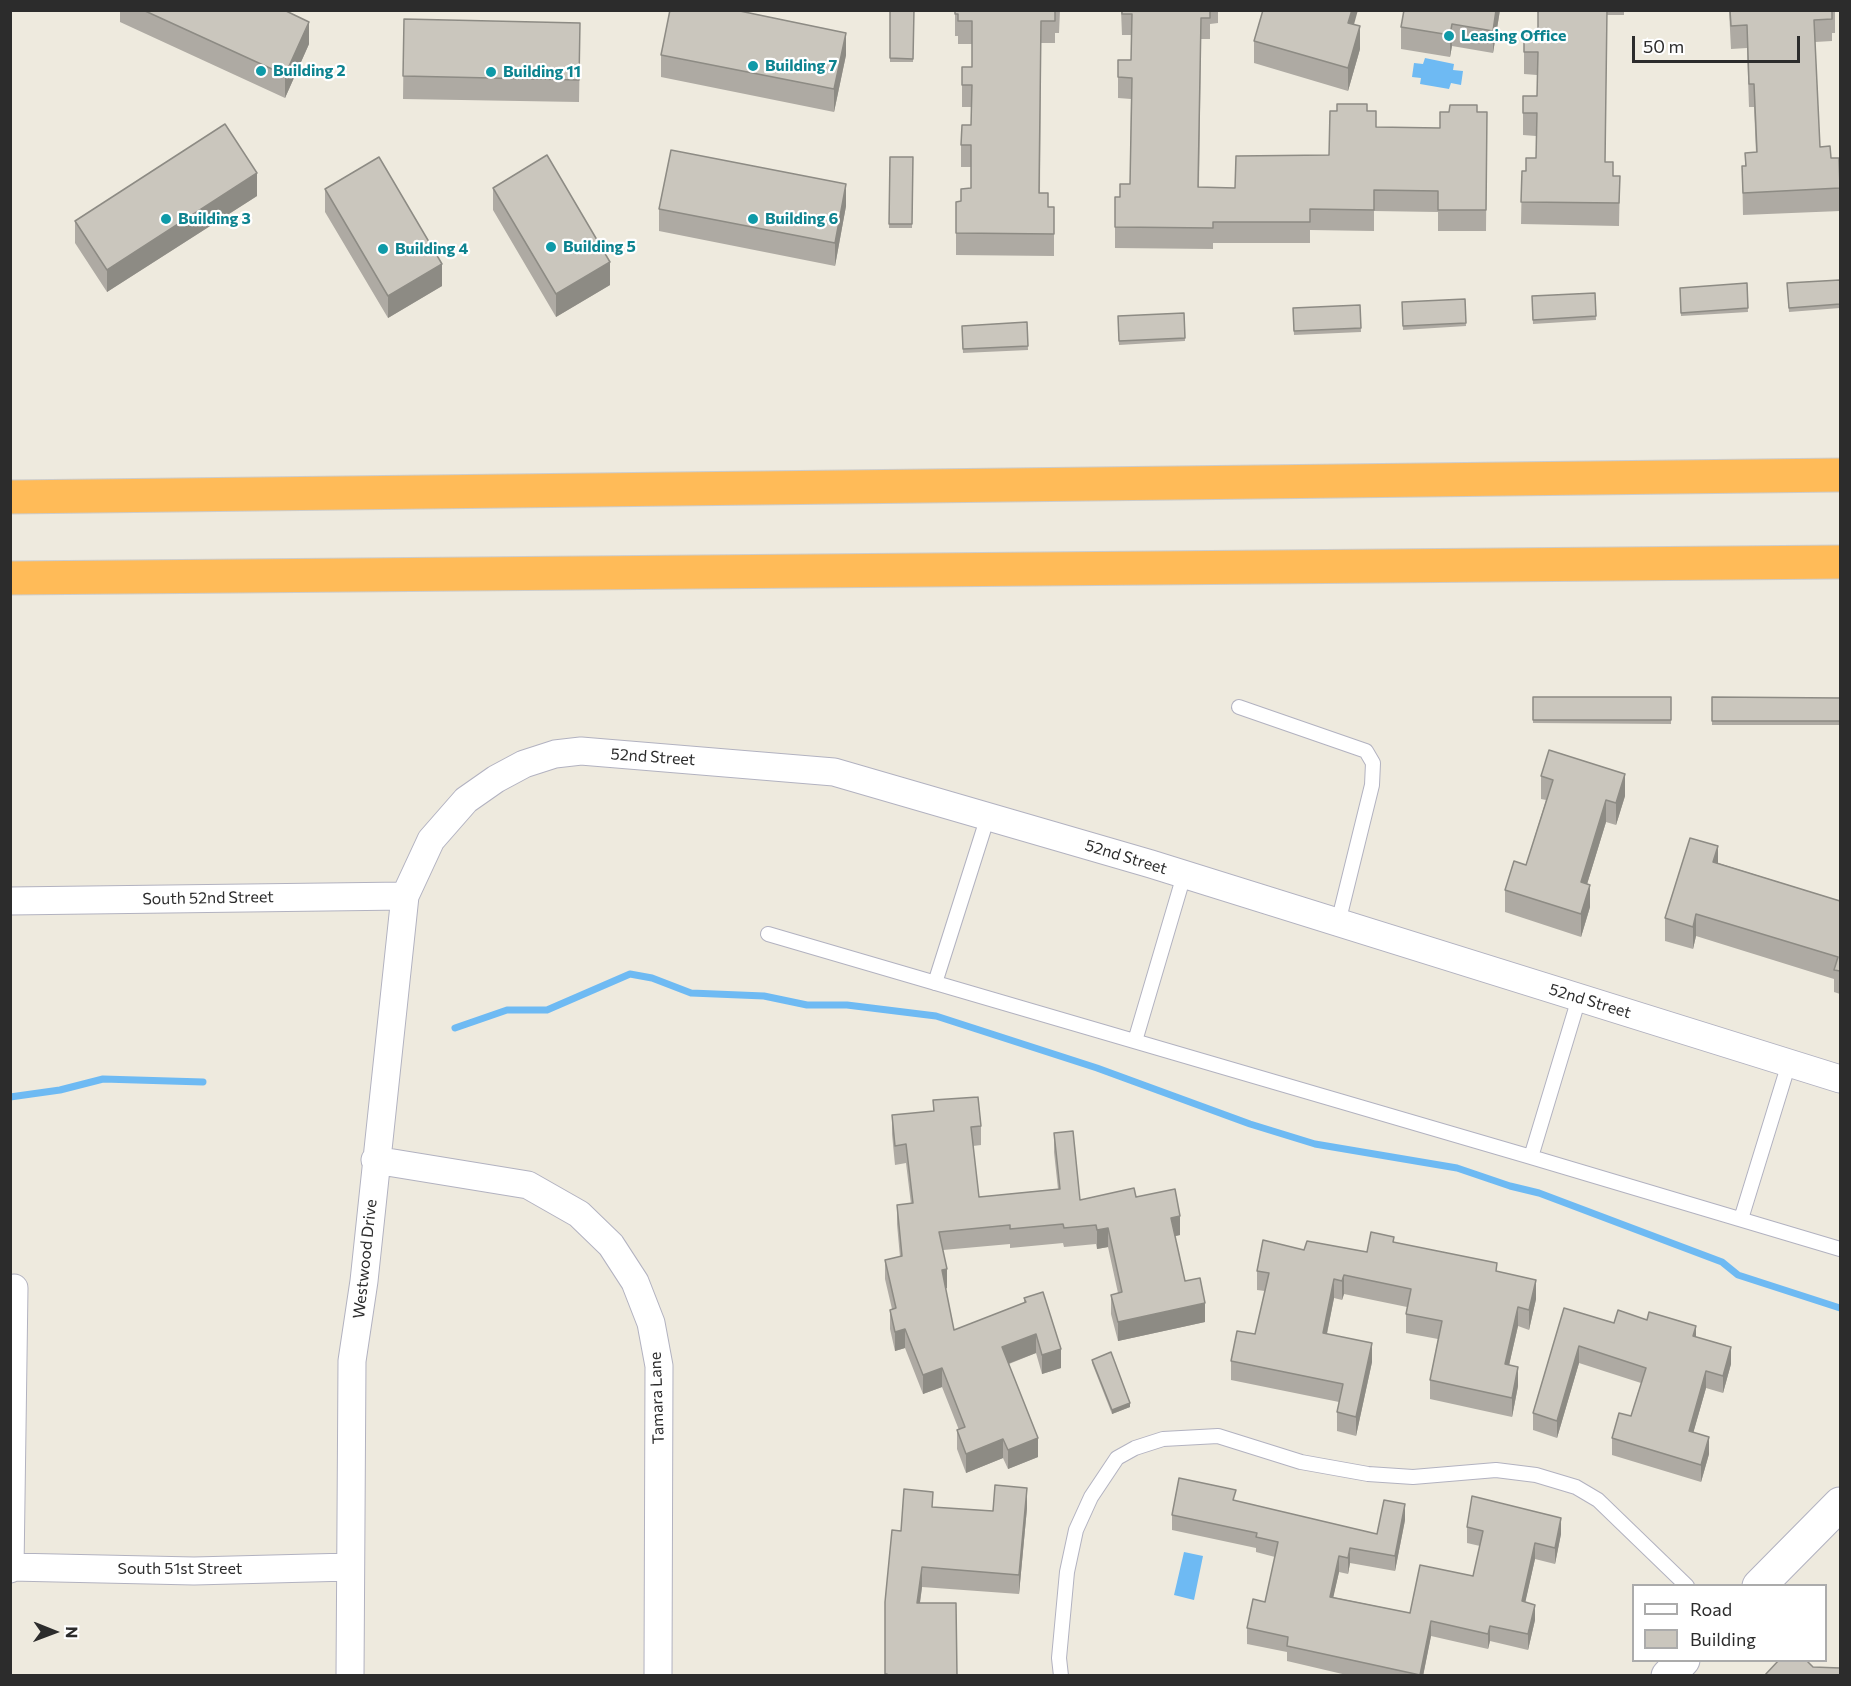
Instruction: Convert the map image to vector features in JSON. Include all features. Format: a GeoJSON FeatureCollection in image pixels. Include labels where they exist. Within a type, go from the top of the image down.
{"type":"FeatureCollection","features":[{"type":"Feature","properties":{"kind":"highway"},"geometry":{"type":"LineString","coordinates":[[10,497],[1840,475]]}},
{"type":"Feature","properties":{"kind":"highway"},"geometry":{"type":"LineString","coordinates":[[10,578],[1840,562]]}},
{"type":"Feature","properties":{"kind":"main road"},"geometry":{"type":"LineString","coordinates":[[1761,1584],[1840,1504]]}},
{"type":"Feature","properties":{"kind":"main road"},"geometry":{"type":"LineString","coordinates":[[1668,1676],[1681,1662]]}},
{"type":"Feature","properties":{"kind":"street","name":"52nd Street"},"geometry":{"type":"LineString","coordinates":[[427,848],[431,840],[466,800],[496,779],[524,764],[555,754],[581,752],[834,772],[1184,874],[1840,1079]]}},
{"type":"Feature","properties":{"kind":"street","name":"Westwood Drive"},"geometry":{"type":"LineString","coordinates":[[350,1676],[352,1361],[364,1281],[375,1160],[405,896],[427,848]]}},
{"type":"Feature","properties":{"kind":"street","name":"South 52nd Street"},"geometry":{"type":"LineString","coordinates":[[10,901],[405,896]]}},
{"type":"Feature","properties":{"kind":"street","name":"Tamara Lane"},"geometry":{"type":"LineString","coordinates":[[375,1160],[528,1185],[579,1214],[610,1245],[635,1282],[651,1323],[659,1366],[658,1676]]}},
{"type":"Feature","properties":{"kind":"street"},"geometry":{"type":"LineString","coordinates":[[10,1568],[14,1288]]}},
{"type":"Feature","properties":{"kind":"street","name":"South 51st Street"},"geometry":{"type":"LineString","coordinates":[[10,1568],[194,1571],[350,1567]]}},
{"type":"Feature","properties":{"kind":"lane"},"geometry":{"type":"LineString","coordinates":[[1239,707],[1366,751],[1373,763],[1372,786],[1338,923]]}},
{"type":"Feature","properties":{"kind":"lane"},"geometry":{"type":"LineString","coordinates":[[935,982],[988,816]]}},
{"type":"Feature","properties":{"kind":"lane"},"geometry":{"type":"LineString","coordinates":[[1134,1041],[1184,874]]}},
{"type":"Feature","properties":{"kind":"lane"},"geometry":{"type":"LineString","coordinates":[[768,934],[1840,1249]]}},
{"type":"Feature","properties":{"kind":"lane"},"geometry":{"type":"LineString","coordinates":[[1531,1157],[1579,998]]}},
{"type":"Feature","properties":{"kind":"lane"},"geometry":{"type":"LineString","coordinates":[[1742,1219],[1789,1063]]}},
{"type":"Feature","properties":{"kind":"lane"},"geometry":{"type":"LineString","coordinates":[[1061,1676],[1059,1659],[1066,1572],[1076,1530],[1091,1497],[1117,1458],[1163,1439],[1218,1436],[1301,1462],[1368,1474],[1413,1477],[1496,1470],[1536,1475],[1576,1487],[1598,1500],[1685,1584]]}},
{"type":"Feature","properties":{"kind":"water"},"geometry":{"type":"Polygon","coordinates":[[[1425,58],[1454,64],[1453,70],[1463,71],[1461,85],[1451,83],[1449,89],[1420,84],[1421,78],[1412,77],[1414,63],[1423,64],[1425,58]]]}},
{"type":"Feature","properties":{"kind":"water"},"geometry":{"type":"Polygon","coordinates":[[[1184,1552],[1203,1556],[1194,1600],[1174,1595],[1184,1552]]]}},
{"type":"Feature","properties":{"kind":"building"},"geometry":{"type":"Polygon","coordinates":[[[143,10],[284,10],[309,22],[285,75],[143,10]]]}},
{"type":"Feature","properties":{"kind":"building","name":"Building 7"},"geometry":{"type":"Polygon","coordinates":[[[670,10],[735,10],[846,33],[834,89],[661,55],[670,10]]]}},
{"type":"Feature","properties":{"kind":"building"},"geometry":{"type":"Polygon","coordinates":[[[890,10],[914,10],[913,59],[890,58],[890,10]]]}},
{"type":"Feature","properties":{"kind":"building"},"geometry":{"type":"Polygon","coordinates":[[[955,10],[1059,10],[1055,11],[1055,21],[1041,21],[1039,193],[1048,193],[1048,207],[1054,207],[1054,234],[956,233],[956,202],[961,201],[961,189],[971,188],[971,145],[961,145],[962,125],[971,125],[972,85],[962,85],[962,67],[972,67],[972,21],[958,21],[958,14],[955,14],[955,10]]]}},
{"type":"Feature","properties":{"kind":"building"},"geometry":{"type":"Polygon","coordinates":[[[1122,10],[1210,10],[1210,18],[1201,18],[1198,187],[1235,188],[1236,156],[1329,155],[1330,111],[1337,111],[1337,104],[1367,104],[1367,111],[1376,111],[1376,127],[1440,128],[1440,112],[1449,112],[1450,105],[1477,105],[1477,112],[1487,112],[1486,210],[1438,210],[1438,191],[1374,190],[1374,210],[1310,209],[1310,222],[1213,222],[1213,228],[1115,227],[1115,197],[1120,197],[1120,184],[1130,184],[1132,78],[1118,77],[1118,60],[1131,60],[1132,14],[1122,14],[1122,10]]]}},
{"type":"Feature","properties":{"kind":"building"},"geometry":{"type":"Polygon","coordinates":[[[1263,10],[1352,10],[1348,23],[1360,26],[1348,68],[1254,41],[1263,10]]]}},
{"type":"Feature","properties":{"kind":"building"},"geometry":{"type":"Polygon","coordinates":[[[1404,10],[1496,10],[1493,31],[1452,24],[1450,35],[1401,27],[1404,10]]]}},
{"type":"Feature","properties":{"kind":"building"},"geometry":{"type":"Polygon","coordinates":[[[1538,10],[1607,10],[1605,162],[1613,162],[1613,176],[1620,176],[1619,203],[1521,202],[1522,171],[1526,171],[1526,158],[1536,158],[1537,113],[1523,113],[1523,96],[1537,96],[1538,52],[1524,52],[1524,34],[1538,35],[1538,10]]]}},
{"type":"Feature","properties":{"kind":"building"},"geometry":{"type":"Polygon","coordinates":[[[1730,10],[1833,10],[1832,19],[1814,20],[1820,147],[1830,146],[1831,158],[1839,158],[1840,188],[1743,193],[1742,166],[1746,166],[1745,153],[1757,152],[1754,84],[1749,84],[1747,25],[1731,26],[1730,10]]]}},
{"type":"Feature","properties":{"kind":"building","name":"Building 11"},"geometry":{"type":"Polygon","coordinates":[[[404,19],[580,23],[579,80],[403,76],[404,19]]]}},
{"type":"Feature","properties":{"kind":"building","name":"Building 3"},"geometry":{"type":"Polygon","coordinates":[[[225,124],[257,173],[107,270],[75,221],[225,124]]]}},
{"type":"Feature","properties":{"kind":"building","name":"Building 6"},"geometry":{"type":"Polygon","coordinates":[[[671,150],[846,184],[835,243],[659,209],[671,150]]]}},
{"type":"Feature","properties":{"kind":"building","name":"Building 5"},"geometry":{"type":"Polygon","coordinates":[[[547,155],[610,262],[556,294],[493,188],[547,155]]]}},
{"type":"Feature","properties":{"kind":"building","name":"Building 4"},"geometry":{"type":"Polygon","coordinates":[[[379,157],[442,264],[388,296],[325,189],[379,157]]]}},
{"type":"Feature","properties":{"kind":"building"},"geometry":{"type":"Polygon","coordinates":[[[890,157],[913,157],[912,224],[889,224],[890,157]]]}},
{"type":"Feature","properties":{"kind":"building"},"geometry":{"type":"Polygon","coordinates":[[[1840,280],[1840,304],[1789,308],[1787,283],[1840,280]]]}},
{"type":"Feature","properties":{"kind":"building"},"geometry":{"type":"Polygon","coordinates":[[[1747,283],[1748,308],[1681,313],[1680,288],[1747,283]]]}},
{"type":"Feature","properties":{"kind":"building"},"geometry":{"type":"Polygon","coordinates":[[[1595,293],[1596,316],[1533,320],[1532,296],[1595,293]]]}},
{"type":"Feature","properties":{"kind":"building"},"geometry":{"type":"Polygon","coordinates":[[[1465,299],[1466,323],[1403,326],[1402,302],[1465,299]]]}},
{"type":"Feature","properties":{"kind":"building"},"geometry":{"type":"Polygon","coordinates":[[[1360,305],[1361,328],[1294,331],[1293,308],[1360,305]]]}},
{"type":"Feature","properties":{"kind":"building"},"geometry":{"type":"Polygon","coordinates":[[[1184,313],[1185,338],[1119,341],[1118,316],[1184,313]]]}},
{"type":"Feature","properties":{"kind":"building"},"geometry":{"type":"Polygon","coordinates":[[[1027,322],[1028,346],[963,349],[962,326],[1027,322]]]}},
{"type":"Feature","properties":{"kind":"building"},"geometry":{"type":"Polygon","coordinates":[[[1533,697],[1671,697],[1671,720],[1533,720],[1533,697]]]}},
{"type":"Feature","properties":{"kind":"building"},"geometry":{"type":"Polygon","coordinates":[[[1712,697],[1840,698],[1840,721],[1712,721],[1712,697]]]}},
{"type":"Feature","properties":{"kind":"building"},"geometry":{"type":"Polygon","coordinates":[[[1549,750],[1625,774],[1616,803],[1606,800],[1581,882],[1590,885],[1581,914],[1505,890],[1514,861],[1526,865],[1553,780],[1541,776],[1549,750]]]}},
{"type":"Feature","properties":{"kind":"building"},"geometry":{"type":"Polygon","coordinates":[[[1690,838],[1718,846],[1713,862],[1840,901],[1840,971],[1834,970],[1838,957],[1696,914],[1693,927],[1665,918],[1690,838]]]}},
{"type":"Feature","properties":{"kind":"building"},"geometry":{"type":"Polygon","coordinates":[[[978,1097],[981,1126],[971,1127],[979,1197],[1060,1189],[1054,1133],[1073,1131],[1080,1200],[1134,1188],[1136,1197],[1175,1189],[1180,1216],[1171,1218],[1185,1281],[1200,1278],[1205,1303],[1118,1322],[1111,1295],[1122,1292],[1108,1228],[1097,1230],[1096,1225],[1064,1228],[1063,1224],[1010,1229],[1010,1225],[939,1232],[947,1269],[942,1270],[954,1330],[1026,1302],[1024,1298],[1043,1292],[1061,1349],[1042,1355],[1036,1334],[1002,1347],[1038,1438],[1008,1450],[1003,1439],[966,1454],[957,1430],[965,1427],[942,1368],[923,1375],[905,1329],[895,1332],[890,1310],[896,1308],[885,1260],[902,1256],[897,1205],[913,1203],[906,1144],[895,1146],[892,1115],[934,1111],[933,1100],[978,1097]]]}},
{"type":"Feature","properties":{"kind":"building"},"geometry":{"type":"Polygon","coordinates":[[[1371,1232],[1394,1237],[1393,1242],[1497,1263],[1496,1271],[1536,1280],[1529,1310],[1518,1307],[1505,1364],[1518,1367],[1512,1398],[1430,1380],[1442,1321],[1406,1314],[1411,1289],[1344,1275],[1342,1281],[1334,1279],[1323,1333],[1372,1343],[1356,1417],[1337,1412],[1343,1384],[1231,1361],[1237,1331],[1255,1334],[1269,1273],[1257,1271],[1263,1240],[1304,1250],[1307,1241],[1367,1252],[1371,1232]]]}},
{"type":"Feature","properties":{"kind":"building"},"geometry":{"type":"Polygon","coordinates":[[[1564,1308],[1614,1323],[1618,1310],[1647,1320],[1649,1312],[1696,1326],[1693,1336],[1731,1347],[1723,1376],[1706,1371],[1689,1431],[1709,1437],[1701,1465],[1612,1438],[1619,1413],[1631,1416],[1646,1368],[1579,1346],[1557,1421],[1533,1413],[1564,1308]]]}},
{"type":"Feature","properties":{"kind":"building"},"geometry":{"type":"Polygon","coordinates":[[[1111,1352],[1130,1403],[1112,1410],[1092,1360],[1111,1352]]]}},
{"type":"Feature","properties":{"kind":"building"},"geometry":{"type":"Polygon","coordinates":[[[1179,1478],[1236,1490],[1233,1500],[1377,1534],[1384,1500],[1405,1504],[1395,1556],[1350,1548],[1348,1558],[1339,1556],[1330,1597],[1410,1613],[1420,1565],[1473,1576],[1483,1531],[1467,1527],[1472,1496],[1561,1518],[1555,1548],[1535,1543],[1522,1601],[1535,1605],[1528,1634],[1490,1626],[1488,1634],[1431,1621],[1420,1675],[1287,1646],[1288,1637],[1247,1628],[1253,1599],[1265,1602],[1278,1542],[1256,1537],[1257,1533],[1172,1515],[1179,1478]]]}},
{"type":"Feature","properties":{"kind":"building"},"geometry":{"type":"Polygon","coordinates":[[[995,1485],[1027,1488],[1019,1575],[922,1567],[917,1603],[956,1603],[957,1675],[887,1676],[885,1674],[885,1602],[892,1530],[901,1531],[904,1489],[933,1492],[932,1507],[993,1511],[995,1485]]]}},
{"type":"Feature","properties":{"kind":"building"},"geometry":{"type":"Polygon","coordinates":[[[1777,1662],[1808,1662],[1813,1667],[1840,1668],[1840,1676],[1764,1676],[1777,1662]]]}},
{"type":"Feature","properties":{"kind":"waterway"},"geometry":{"type":"LineString","coordinates":[[455,1028],[507,1010],[547,1010],[630,974],[652,978],[691,993],[764,996],[807,1005],[847,1005],[936,1016],[1097,1068],[1250,1124],[1315,1144],[1457,1168],[1539,1193],[1722,1262],[1738,1275],[1840,1308]]}},
{"type":"Feature","properties":{"kind":"waterway"},"geometry":{"type":"LineString","coordinates":[[10,1097],[60,1090],[103,1079],[203,1082]]}},
{"type":"Feature","properties":{"kind":"place","name":"Leasing Office"},"geometry":{"type":"Point","coordinates":[1449,36]}},
{"type":"Feature","properties":{"kind":"place","name":"Building 7"},"geometry":{"type":"Point","coordinates":[753,66]}},
{"type":"Feature","properties":{"kind":"place","name":"Building 2"},"geometry":{"type":"Point","coordinates":[261,71]}},
{"type":"Feature","properties":{"kind":"place","name":"Building 11"},"geometry":{"type":"Point","coordinates":[491,72]}},
{"type":"Feature","properties":{"kind":"place","name":"Building 3"},"geometry":{"type":"Point","coordinates":[166,219]}},
{"type":"Feature","properties":{"kind":"place","name":"Building 6"},"geometry":{"type":"Point","coordinates":[753,219]}},
{"type":"Feature","properties":{"kind":"place","name":"Building 5"},"geometry":{"type":"Point","coordinates":[551,247]}},
{"type":"Feature","properties":{"kind":"place","name":"Building 4"},"geometry":{"type":"Point","coordinates":[383,249]}}]}
